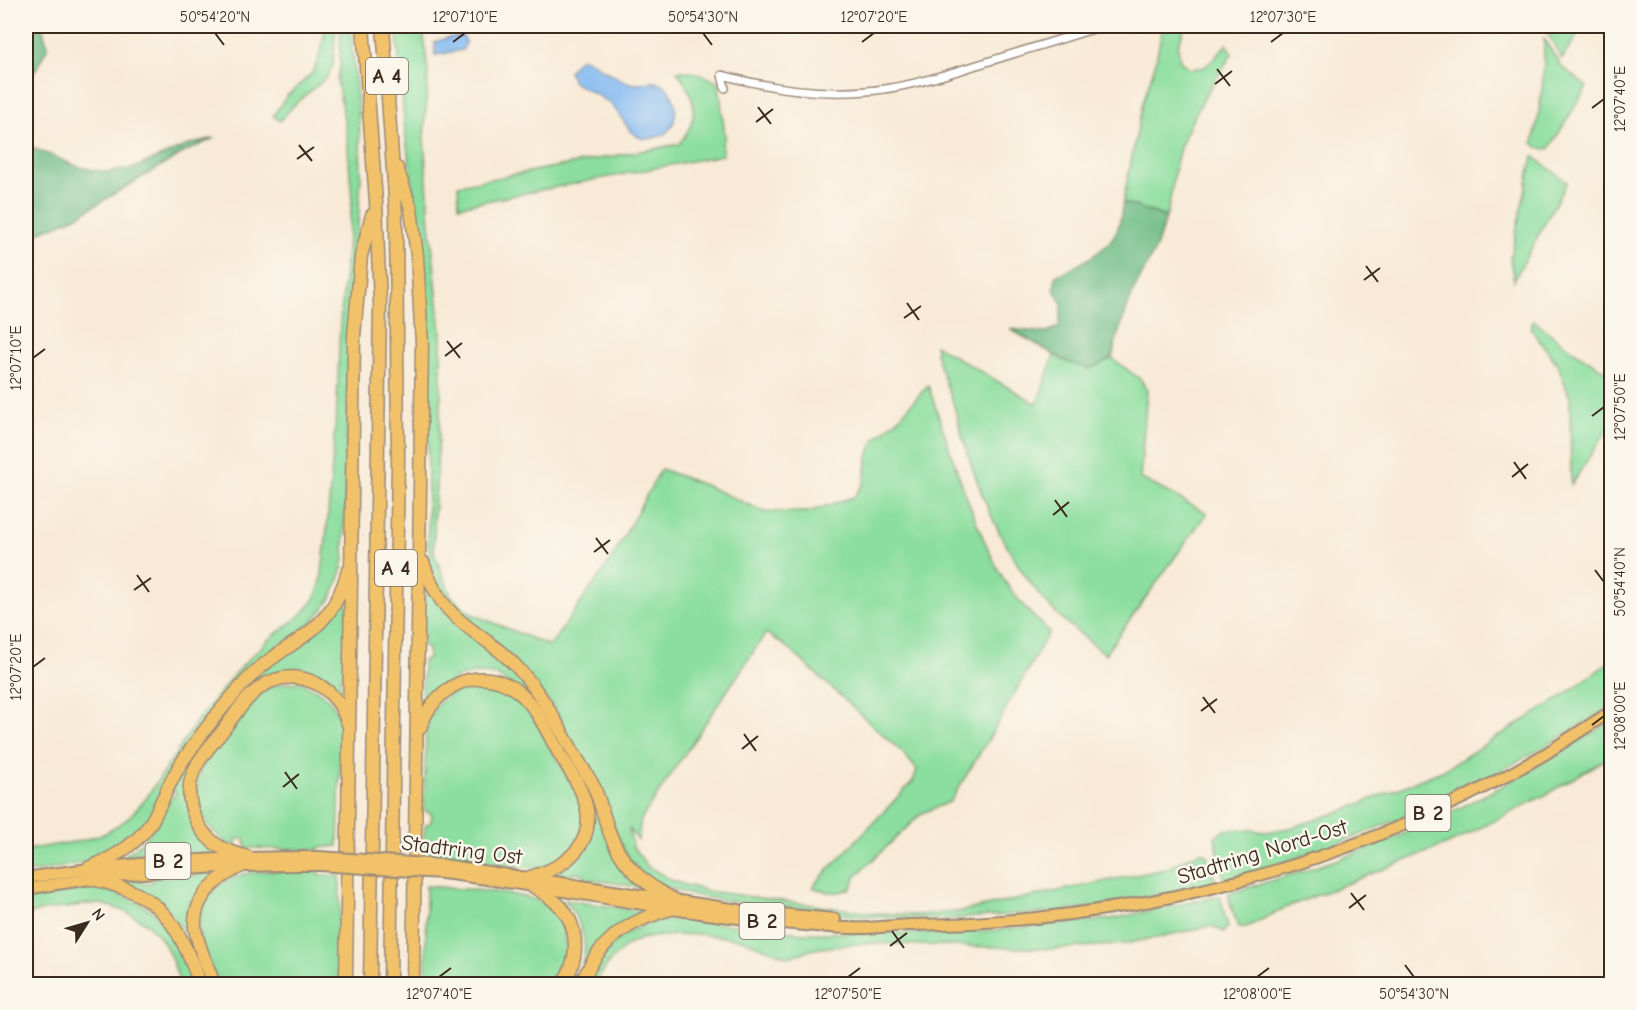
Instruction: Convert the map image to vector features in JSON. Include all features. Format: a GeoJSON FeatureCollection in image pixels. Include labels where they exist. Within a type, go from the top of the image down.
{"type":"FeatureCollection","features":[{"type":"Feature","properties":{"kind":"highway","name":"A 4"},"geometry":{"type":"LineString","coordinates":[[363,26],[376,202],[380,303],[370,984]]}},
{"type":"Feature","properties":{"kind":"highway","name":"A 4"},"geometry":{"type":"LineString","coordinates":[[383,26],[396,213],[398,461],[390,984]]}},
{"type":"Feature","properties":{"kind":"highway"},"geometry":{"type":"LineString","coordinates":[[392,152],[411,209],[417,256],[422,344],[413,984]]}},
{"type":"Feature","properties":{"kind":"highway"},"geometry":{"type":"LineString","coordinates":[[346,984],[354,336],[361,256],[376,202]]}},
{"type":"Feature","properties":{"kind":"highway"},"geometry":{"type":"LineString","coordinates":[[419,549],[433,589],[452,615],[508,658],[542,698],[594,787],[613,842],[622,859],[636,875],[675,905]]}},
{"type":"Feature","properties":{"kind":"highway"},"geometry":{"type":"LineString","coordinates":[[90,873],[134,842],[152,821],[180,764],[243,685],[275,655],[317,625],[328,613],[338,598],[352,561]]}},
{"type":"Feature","properties":{"kind":"highway"},"geometry":{"type":"LineString","coordinates":[[214,984],[195,928],[196,912],[204,894],[212,885],[246,861],[216,843],[197,821],[191,807],[190,791],[193,774],[199,761],[235,713],[256,690],[270,681],[286,676],[305,678],[327,689],[336,699],[350,731]]}},
{"type":"Feature","properties":{"kind":"highway"},"geometry":{"type":"LineString","coordinates":[[417,738],[426,712],[434,701],[453,685],[469,680],[487,679],[507,684],[519,692],[533,708],[577,783],[585,800],[589,818],[585,837],[572,857],[530,881],[562,908],[570,920],[575,952],[573,967],[562,984]]}},
{"type":"Feature","properties":{"kind":"highway","name":"Stadtring Nord-Ost"},"geometry":{"type":"LineString","coordinates":[[675,905],[892,926],[958,925],[1051,918],[1134,905],[1250,879],[1360,842],[1456,800],[1545,753],[1611,711]]}},
{"type":"Feature","properties":{"kind":"highway","name":"Stadtring Ost"},"geometry":{"type":"LineString","coordinates":[[26,878],[246,861],[319,861],[442,869],[530,881]]}},
{"type":"Feature","properties":{"kind":"highway"},"geometry":{"type":"LineString","coordinates":[[90,873],[135,892],[163,912],[175,926],[185,945],[200,984]]}},
{"type":"Feature","properties":{"kind":"highway","name":"Stadtring Ost"},"geometry":{"type":"LineString","coordinates":[[26,890],[90,873]]}},
{"type":"Feature","properties":{"kind":"highway","name":"B 2"},"geometry":{"type":"LineString","coordinates":[[530,881],[675,905]]}},
{"type":"Feature","properties":{"kind":"highway"},"geometry":{"type":"LineString","coordinates":[[579,984],[598,953],[615,935],[641,919],[675,905]]}},
{"type":"Feature","properties":{"kind":"street"},"geometry":{"type":"LineString","coordinates":[[725,88],[722,75],[753,83],[805,90],[856,92],[883,89],[936,77],[1103,26]]}},
{"type":"Feature","properties":{"kind":"green space"},"geometry":{"type":"Polygon","coordinates":[[[26,26],[42,27],[48,47],[26,88],[26,26]]]}},
{"type":"Feature","properties":{"kind":"green space"},"geometry":{"type":"Polygon","coordinates":[[[326,26],[336,26],[333,65],[326,78],[295,104],[280,121],[273,116],[286,97],[312,73],[319,58],[326,26]]]}},
{"type":"Feature","properties":{"kind":"green space"},"geometry":{"type":"Polygon","coordinates":[[[341,26],[350,26],[359,119],[361,174],[346,444],[344,558],[339,580],[322,611],[310,623],[251,668],[142,830],[116,850],[102,856],[73,865],[26,873],[26,850],[80,841],[104,834],[126,820],[145,800],[199,718],[236,672],[268,640],[302,614],[315,599],[321,581],[326,539],[337,404],[340,324],[352,200],[347,136],[337,80],[340,66],[341,26]]]}},
{"type":"Feature","properties":{"kind":"green space"},"geometry":{"type":"Polygon","coordinates":[[[396,26],[423,26],[428,74],[424,138],[441,332],[441,401],[434,553],[451,596],[472,614],[550,646],[611,560],[661,469],[707,486],[765,512],[808,512],[854,497],[864,483],[868,457],[874,440],[898,419],[928,385],[960,480],[988,549],[1009,587],[1049,632],[950,802],[922,813],[856,876],[851,888],[841,892],[822,891],[812,887],[913,781],[917,770],[904,754],[788,648],[766,633],[641,819],[638,840],[629,828],[633,847],[647,866],[671,880],[708,891],[873,913],[918,915],[957,912],[1165,869],[1201,852],[1206,853],[1216,883],[1119,903],[1057,912],[944,919],[856,916],[691,895],[657,884],[639,870],[625,853],[611,819],[551,703],[466,621],[440,592],[430,564],[422,256],[405,131],[396,26]]]}},
{"type":"Feature","properties":{"kind":"green space"},"geometry":{"type":"Polygon","coordinates":[[[1163,26],[1185,26],[1178,46],[1180,61],[1190,69],[1205,67],[1227,44],[1232,54],[1203,100],[1180,148],[1166,217],[1123,202],[1143,102],[1155,65],[1163,26]]]}},
{"type":"Feature","properties":{"kind":"green space"},"geometry":{"type":"Polygon","coordinates":[[[1547,26],[1583,26],[1562,59],[1547,32],[1547,26]]]}},
{"type":"Feature","properties":{"kind":"green space"},"geometry":{"type":"Polygon","coordinates":[[[1544,39],[1561,66],[1587,87],[1549,149],[1539,148],[1533,143],[1542,92],[1544,39]]]}},
{"type":"Feature","properties":{"kind":"green space"},"geometry":{"type":"Polygon","coordinates":[[[677,71],[699,74],[719,83],[725,137],[722,143],[723,155],[459,206],[458,185],[679,144],[691,125],[693,108],[692,99],[677,71]]]}},
{"type":"Feature","properties":{"kind":"green space"},"geometry":{"type":"Polygon","coordinates":[[[214,138],[181,154],[76,217],[26,240],[26,145],[79,167],[106,172],[134,168],[188,145],[214,138]]]}},
{"type":"Feature","properties":{"kind":"green space"},"geometry":{"type":"Polygon","coordinates":[[[1533,156],[1567,182],[1514,280],[1510,259],[1533,156]]]}},
{"type":"Feature","properties":{"kind":"green space"},"geometry":{"type":"Polygon","coordinates":[[[1123,202],[1166,217],[1156,248],[1133,292],[1112,358],[1090,369],[1067,362],[1010,329],[1045,333],[1059,327],[1062,304],[1054,289],[1056,276],[1091,258],[1106,246],[1118,227],[1123,202]]]}},
{"type":"Feature","properties":{"kind":"green space"},"geometry":{"type":"Polygon","coordinates":[[[1533,320],[1566,346],[1611,375],[1611,424],[1571,485],[1570,398],[1558,365],[1531,329],[1533,320]]]}},
{"type":"Feature","properties":{"kind":"green space"},"geometry":{"type":"Polygon","coordinates":[[[935,345],[1037,404],[1054,355],[1067,362],[1090,369],[1112,358],[1141,380],[1147,390],[1140,478],[1207,513],[1105,654],[1068,624],[1036,591],[1004,542],[970,462],[935,345]]]}},
{"type":"Feature","properties":{"kind":"green space"},"geometry":{"type":"Polygon","coordinates":[[[425,580],[525,682],[541,704],[645,888],[584,878],[584,874],[573,872],[571,876],[555,873],[574,861],[586,844],[591,830],[540,711],[499,676],[478,673],[458,677],[436,692],[427,704],[422,703],[423,660],[428,659],[428,648],[423,646],[425,580]]]}},
{"type":"Feature","properties":{"kind":"green space"},"geometry":{"type":"Polygon","coordinates":[[[342,598],[347,601],[346,674],[341,674],[340,694],[343,703],[334,692],[314,676],[292,671],[280,673],[254,685],[194,760],[185,796],[221,853],[153,857],[151,852],[137,853],[136,858],[118,860],[150,833],[171,796],[174,797],[176,792],[173,790],[181,772],[248,684],[342,598]]]}},
{"type":"Feature","properties":{"kind":"green space"},"geometry":{"type":"Polygon","coordinates":[[[1611,661],[1611,706],[1519,761],[1424,808],[1375,829],[1326,848],[1224,880],[1215,837],[1225,830],[1242,829],[1266,832],[1294,827],[1347,809],[1442,771],[1560,698],[1611,661]]]}},
{"type":"Feature","properties":{"kind":"green space"},"geometry":{"type":"Polygon","coordinates":[[[300,682],[327,698],[339,716],[341,725],[338,846],[318,850],[246,848],[245,838],[236,840],[236,847],[215,833],[201,813],[197,789],[199,776],[210,755],[257,696],[265,689],[275,685],[300,682]]]}},
{"type":"Feature","properties":{"kind":"green space"},"geometry":{"type":"Polygon","coordinates":[[[482,683],[506,689],[528,708],[577,795],[583,813],[577,843],[564,859],[541,868],[423,854],[425,825],[431,822],[432,814],[424,810],[426,729],[437,705],[457,689],[482,683]]]}},
{"type":"Feature","properties":{"kind":"green space"},"geometry":{"type":"Polygon","coordinates":[[[1611,721],[1611,756],[1545,795],[1450,843],[1287,907],[1247,927],[1239,927],[1228,894],[1305,871],[1385,842],[1452,812],[1517,778],[1611,721]]]}},
{"type":"Feature","properties":{"kind":"green space"},"geometry":{"type":"Polygon","coordinates":[[[257,872],[320,872],[320,875],[340,876],[339,984],[218,984],[203,947],[199,923],[203,906],[216,889],[228,880],[257,872]]]}},
{"type":"Feature","properties":{"kind":"green space"},"geometry":{"type":"Polygon","coordinates":[[[219,873],[193,912],[209,984],[205,984],[190,944],[173,917],[155,901],[117,880],[139,878],[144,884],[153,882],[154,878],[219,873]]]}},
{"type":"Feature","properties":{"kind":"green space"},"geometry":{"type":"Polygon","coordinates":[[[426,886],[523,896],[545,904],[556,915],[564,934],[565,959],[557,974],[548,984],[426,984],[426,886]]]}},
{"type":"Feature","properties":{"kind":"green space"},"geometry":{"type":"Polygon","coordinates":[[[98,888],[130,898],[158,916],[177,939],[195,984],[180,984],[168,951],[157,933],[140,919],[121,910],[105,905],[89,904],[44,910],[26,917],[26,898],[98,888]]]}},
{"type":"Feature","properties":{"kind":"green space"},"geometry":{"type":"Polygon","coordinates":[[[1220,896],[1228,927],[1224,932],[1212,926],[1124,944],[1053,949],[863,943],[814,949],[788,957],[741,939],[697,934],[660,936],[640,939],[626,946],[611,960],[594,984],[586,984],[605,955],[623,936],[634,929],[662,921],[681,919],[802,933],[941,933],[1111,919],[1220,896]]]}},
{"type":"Feature","properties":{"kind":"green space"},"geometry":{"type":"Polygon","coordinates":[[[565,900],[650,912],[595,950],[582,965],[585,947],[582,931],[565,900]]]}},
{"type":"Feature","properties":{"kind":"water"},"geometry":{"type":"Polygon","coordinates":[[[463,36],[466,43],[462,50],[435,55],[435,42],[463,36]]]}},
{"type":"Feature","properties":{"kind":"water"},"geometry":{"type":"Polygon","coordinates":[[[579,59],[586,59],[617,78],[630,83],[655,82],[666,87],[675,109],[670,129],[662,135],[649,139],[634,134],[608,102],[572,81],[569,71],[579,59]]]}}]}
